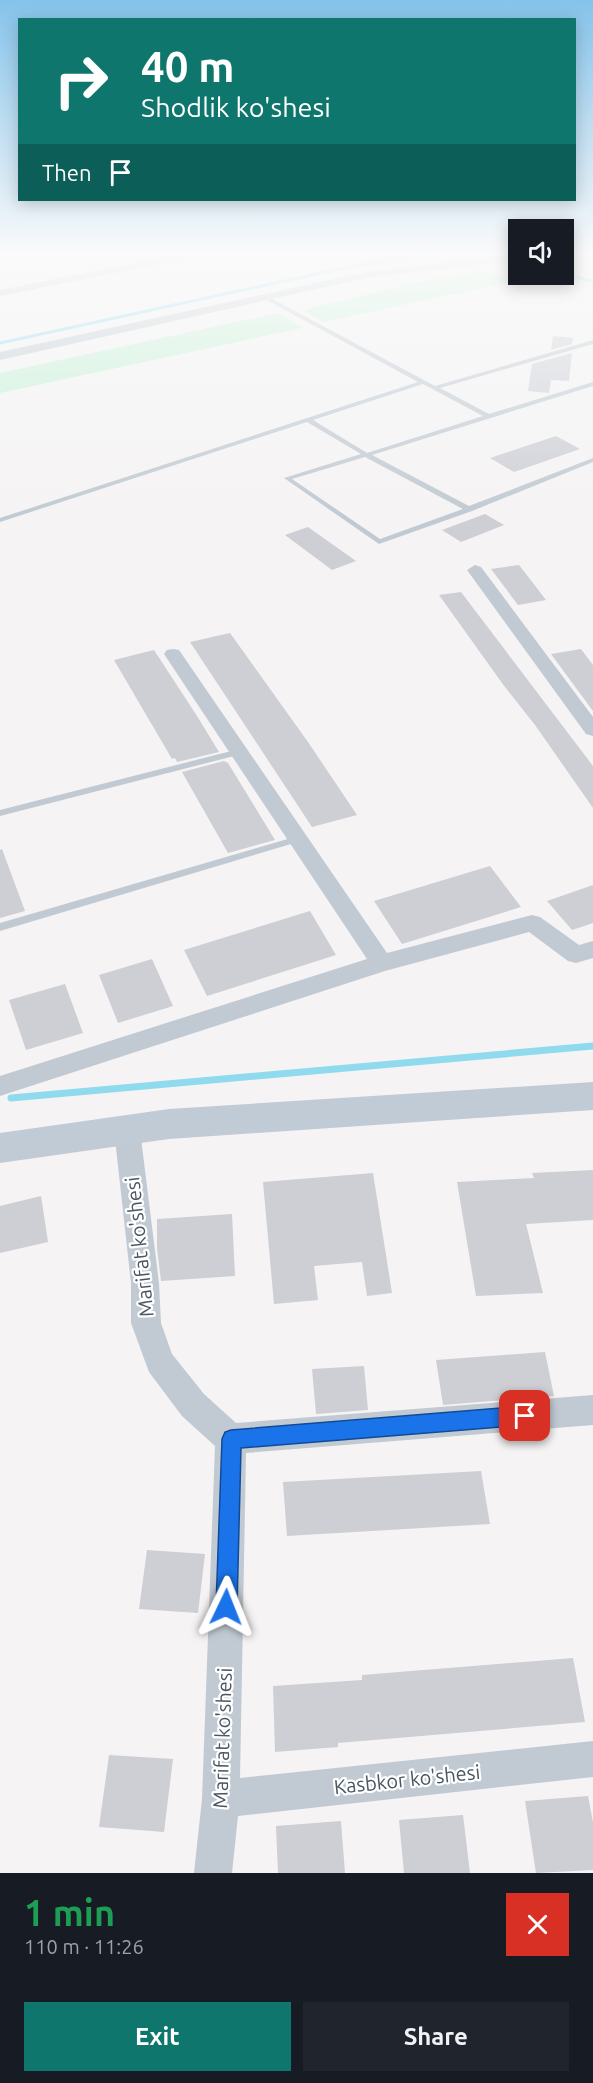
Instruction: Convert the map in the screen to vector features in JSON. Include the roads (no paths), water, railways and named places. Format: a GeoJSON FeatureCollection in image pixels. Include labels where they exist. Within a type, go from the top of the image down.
{"type":"FeatureCollection","features":[{"type":"Feature","properties":{"kind":"street"},"geometry":{"type":"LineString","coordinates":[[0,356],[61,342]]}},
{"type":"Feature","properties":{"kind":"street"},"geometry":{"type":"LineString","coordinates":[[475,570],[593,730]]}},
{"type":"Feature","properties":{"kind":"street"},"geometry":{"type":"LineString","coordinates":[[173,654],[382,963]]}},
{"type":"Feature","properties":{"kind":"street"},"geometry":{"type":"LineString","coordinates":[[0,1086],[382,963],[532,923],[576,955],[593,949]]}},
{"type":"Feature","properties":{"kind":"street"},"geometry":{"type":"LineString","coordinates":[[0,1148],[169,1124],[593,1096]]}},
{"type":"Feature","properties":{"kind":"street","name":"Marifat ko'shesi"},"geometry":{"type":"LineString","coordinates":[[127,1130],[145,1283],[146,1323],[160,1362],[193,1405],[231,1439],[221,1799],[213,1873]]}},
{"type":"Feature","properties":{"kind":"street"},"geometry":{"type":"LineString","coordinates":[[231,1439],[593,1410]]}},
{"type":"Feature","properties":{"kind":"street","name":"Kasbkor ko'shesi"},"geometry":{"type":"LineString","coordinates":[[221,1799],[593,1759]]}},
{"type":"Feature","properties":{"kind":"lane"},"geometry":{"type":"LineString","coordinates":[[349,342],[489,417]]}},
{"type":"Feature","properties":{"kind":"lane"},"geometry":{"type":"LineString","coordinates":[[434,388],[592,342]]}},
{"type":"Feature","properties":{"kind":"lane"},"geometry":{"type":"LineString","coordinates":[[0,520],[423,382]]}},
{"type":"Feature","properties":{"kind":"lane"},"geometry":{"type":"LineString","coordinates":[[593,384],[287,478],[379,542],[593,460]]}},
{"type":"Feature","properties":{"kind":"lane"},"geometry":{"type":"LineString","coordinates":[[307,419],[366,455],[469,509]]}},
{"type":"Feature","properties":{"kind":"lane"},"geometry":{"type":"LineString","coordinates":[[0,813],[239,752]]}},
{"type":"Feature","properties":{"kind":"lane"},"geometry":{"type":"LineString","coordinates":[[0,927],[298,839]]}},
{"type":"Feature","properties":{"kind":"waterway"},"geometry":{"type":"LineString","coordinates":[[11,1098],[593,1046]]}}]}
